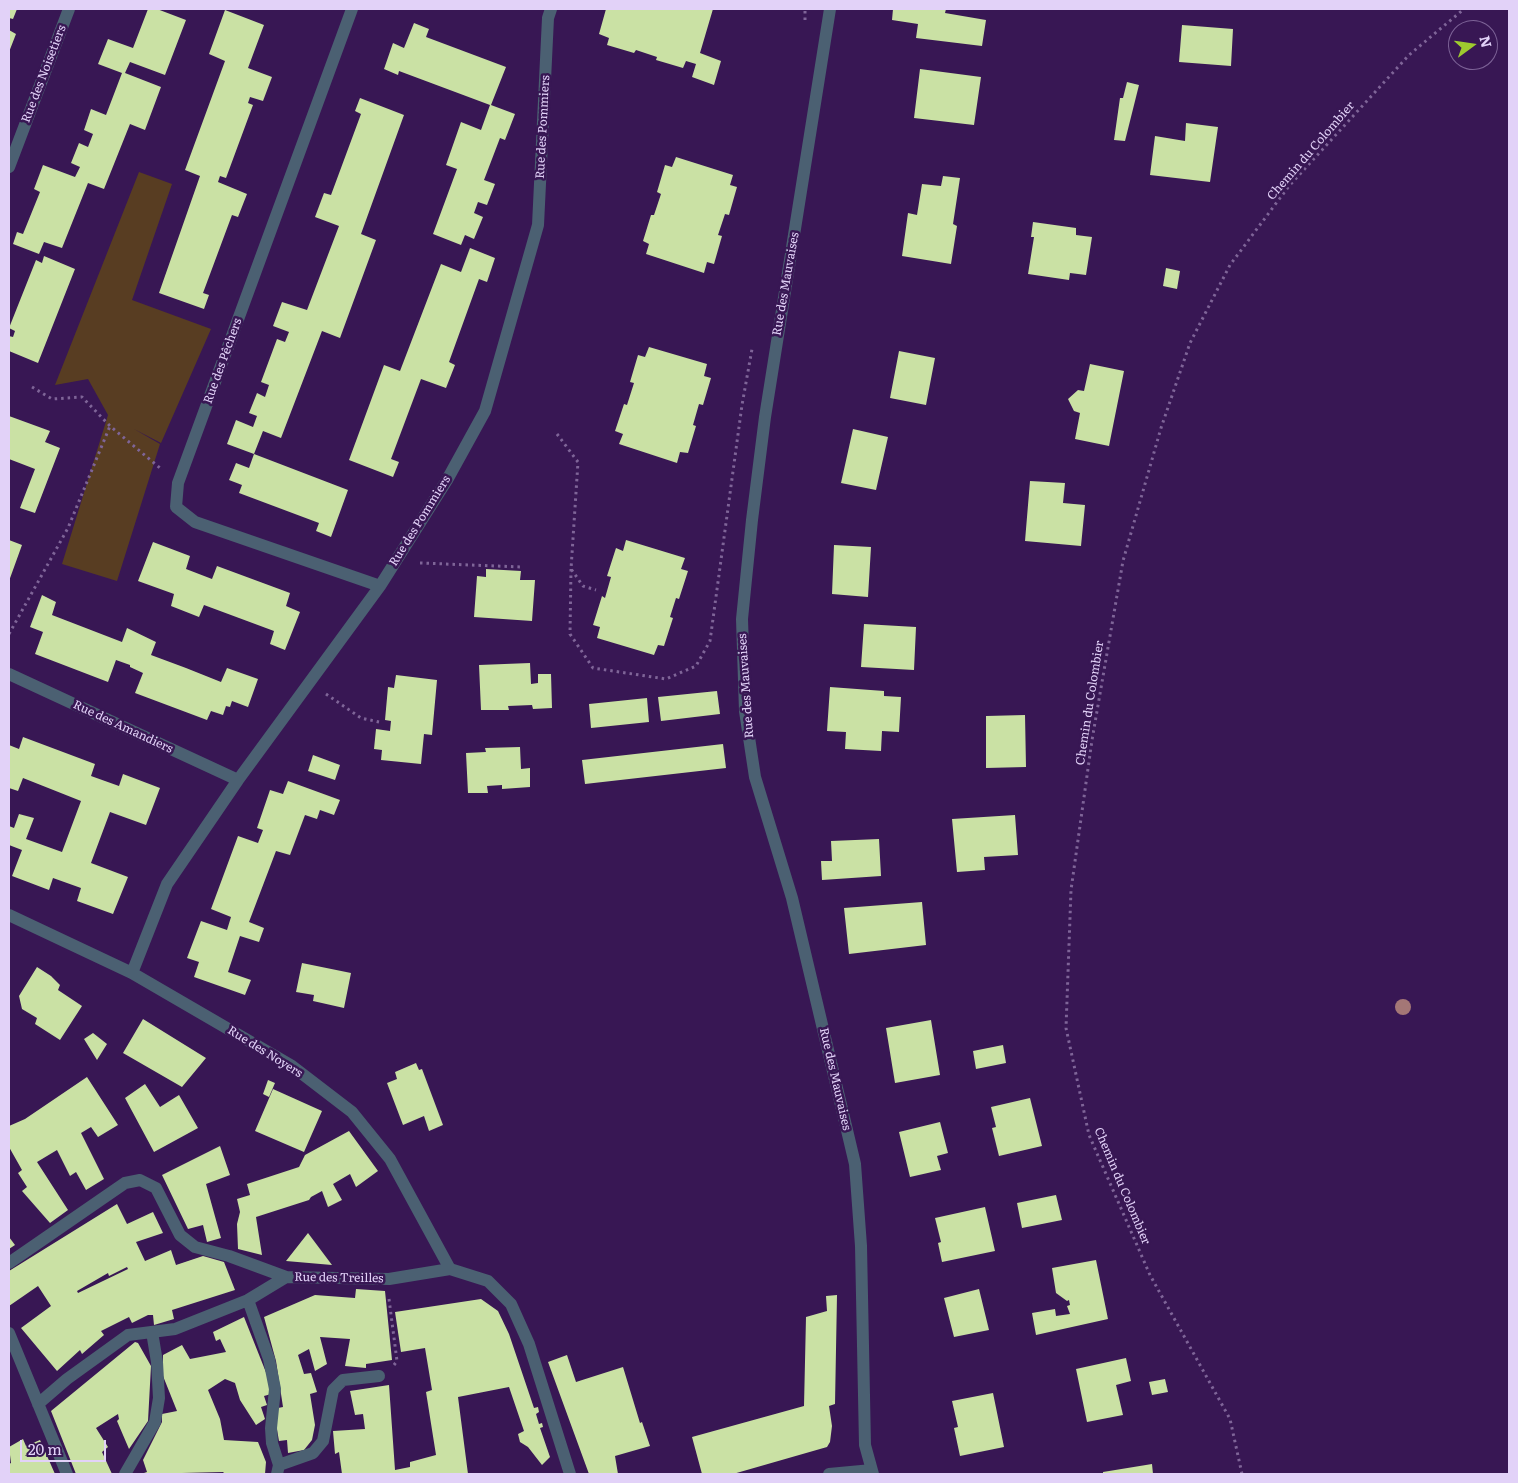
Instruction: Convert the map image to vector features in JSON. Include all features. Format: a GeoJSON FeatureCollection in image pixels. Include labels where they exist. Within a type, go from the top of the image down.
{"type":"FeatureCollection","features":[{"type":"Feature","properties":{"kind":"street","name":"Rue des Noisetiers"},"geometry":{"type":"LineString","coordinates":[[9,168],[68,9]]}},
{"type":"Feature","properties":{"kind":"street","name":"Rue des Pêchers"},"geometry":{"type":"LineString","coordinates":[[352,9],[178,483],[176,508],[195,522],[380,586]]}},
{"type":"Feature","properties":{"kind":"street","name":"Rue des Pommiers"},"geometry":{"type":"LineString","coordinates":[[132,973],[167,884],[238,780],[380,586],[447,480],[485,411],[538,226],[548,18],[551,9]]}},
{"type":"Feature","properties":{"kind":"street","name":"Rue des Mauvaises"},"geometry":{"type":"LineString","coordinates":[[830,9],[765,417],[742,619],[746,711],[755,777],[792,898],[856,1164],[861,1246],[865,1445],[873,1472]]}},
{"type":"Feature","properties":{"kind":"street","name":"Rue des Amandiers"},"geometry":{"type":"LineString","coordinates":[[9,674],[238,780]]}},
{"type":"Feature","properties":{"kind":"street","name":"Rue des Noyers"},"geometry":{"type":"LineString","coordinates":[[9,915],[132,973],[292,1066],[352,1112],[390,1159],[450,1269]]}},
{"type":"Feature","properties":{"kind":"street","name":"Rue des Treilles"},"geometry":{"type":"LineString","coordinates":[[9,1263],[125,1183],[140,1180],[156,1188],[180,1235],[195,1248],[229,1256],[286,1277],[389,1279],[450,1269],[488,1281],[511,1304],[529,1344],[570,1474]]}},
{"type":"Feature","properties":{"kind":"street"},"geometry":{"type":"LineString","coordinates":[[38,1404],[67,1379],[128,1335],[175,1329],[248,1300],[286,1277]]}},
{"type":"Feature","properties":{"kind":"street"},"geometry":{"type":"LineString","coordinates":[[248,1300],[269,1359],[275,1389],[271,1428],[278,1470],[313,1453],[323,1441],[333,1390],[343,1380],[379,1376]]}},
{"type":"Feature","properties":{"kind":"street"},"geometry":{"type":"LineString","coordinates":[[125,1474],[155,1422],[159,1398],[157,1362],[152,1332]]}},
{"type":"Feature","properties":{"kind":"street"},"geometry":{"type":"LineString","coordinates":[[9,1333],[67,1474]]}},
{"type":"Feature","properties":{"kind":"street"},"geometry":{"type":"LineString","coordinates":[[830,1474],[873,1472]]}},
{"type":"Feature","properties":{"kind":"path"},"geometry":{"type":"LineString","coordinates":[[805,9],[805,26]]}},
{"type":"Feature","properties":{"kind":"path","name":"Chemin du Colombier"},"geometry":{"type":"LineString","coordinates":[[1242,1474],[1230,1419],[1150,1275],[1089,1135],[1066,1028],[1071,890],[1092,740],[1123,561],[1161,428],[1194,334],[1230,265],[1289,186],[1409,54],[1464,9]]}},
{"type":"Feature","properties":{"kind":"path"},"geometry":{"type":"LineString","coordinates":[[557,434],[578,462],[571,569],[570,634],[593,668],[666,679],[696,666],[710,641],[742,405],[752,346]]}},
{"type":"Feature","properties":{"kind":"path"},"geometry":{"type":"LineString","coordinates":[[32,387],[52,399],[82,397],[110,426],[178,483]]}},
{"type":"Feature","properties":{"kind":"path"},"geometry":{"type":"LineString","coordinates":[[9,634],[68,528],[110,426]]}},
{"type":"Feature","properties":{"kind":"path"},"geometry":{"type":"LineString","coordinates":[[398,558],[414,563],[522,567]]}},
{"type":"Feature","properties":{"kind":"path"},"geometry":{"type":"LineString","coordinates":[[571,569],[583,586],[596,590]]}},
{"type":"Feature","properties":{"kind":"path"},"geometry":{"type":"LineString","coordinates":[[309,682],[361,718],[379,722]]}},
{"type":"Feature","properties":{"kind":"path"},"geometry":{"type":"LineString","coordinates":[[379,1376],[391,1370],[397,1361],[389,1279]]}},
{"type":"Feature","properties":{"kind":"shaded area"},"geometry":{"type":"Polygon","coordinates":[[[139,172],[172,184],[132,300],[211,329],[161,443],[134,429],[160,444],[117,581],[62,564],[108,415],[88,379],[55,385],[139,172]]]}},
{"type":"Feature","properties":{"kind":"building"},"geometry":{"type":"Polygon","coordinates":[[[9,9],[17,9],[13,19],[9,18],[9,9]]]}},
{"type":"Feature","properties":{"kind":"building"},"geometry":{"type":"Polygon","coordinates":[[[148,9],[157,9],[186,20],[165,75],[130,62],[125,73],[161,87],[145,130],[130,124],[104,189],[88,183],[62,248],[44,242],[39,254],[13,244],[17,232],[23,234],[40,192],[34,189],[43,165],[75,177],[80,167],[71,163],[79,143],[88,147],[93,134],[84,130],[91,109],[106,115],[122,73],[98,64],[108,39],[133,48],[148,9]]]}},
{"type":"Feature","properties":{"kind":"building"},"geometry":{"type":"Polygon","coordinates":[[[606,9],[713,9],[700,53],[721,61],[714,85],[692,77],[696,64],[686,61],[683,68],[656,60],[657,57],[636,50],[634,53],[607,45],[609,38],[599,34],[606,9]]]}},
{"type":"Feature","properties":{"kind":"building"},"geometry":{"type":"Polygon","coordinates":[[[893,9],[946,9],[945,13],[986,20],[982,46],[916,38],[918,24],[892,20],[893,9]]]}},
{"type":"Feature","properties":{"kind":"building"},"geometry":{"type":"Polygon","coordinates":[[[225,10],[264,25],[248,68],[272,77],[263,101],[250,97],[248,103],[253,105],[226,178],[220,176],[218,182],[247,194],[238,217],[232,215],[203,293],[209,295],[204,309],[159,293],[200,176],[185,170],[225,61],[209,54],[225,10]]]}},
{"type":"Feature","properties":{"kind":"building"},"geometry":{"type":"Polygon","coordinates":[[[414,23],[429,29],[426,37],[506,67],[491,105],[515,114],[505,140],[500,138],[484,180],[495,184],[487,205],[478,202],[474,213],[483,217],[474,239],[465,235],[461,245],[433,234],[457,169],[446,165],[461,122],[481,130],[490,105],[399,71],[398,75],[384,69],[393,43],[404,48],[414,23]]]}},
{"type":"Feature","properties":{"kind":"building"},"geometry":{"type":"Polygon","coordinates":[[[1182,25],[1233,29],[1231,66],[1179,62],[1182,25]]]}},
{"type":"Feature","properties":{"kind":"building"},"geometry":{"type":"Polygon","coordinates":[[[9,30],[16,34],[9,52],[9,30]]]}},
{"type":"Feature","properties":{"kind":"building"},"geometry":{"type":"Polygon","coordinates":[[[920,69],[981,77],[974,125],[914,118],[920,69]]]}},
{"type":"Feature","properties":{"kind":"building"},"geometry":{"type":"Polygon","coordinates":[[[1127,82],[1139,85],[1125,141],[1114,140],[1120,98],[1123,98],[1127,82]]]}},
{"type":"Feature","properties":{"kind":"building"},"geometry":{"type":"Polygon","coordinates":[[[360,98],[404,115],[361,234],[376,240],[340,338],[322,331],[281,438],[263,431],[254,454],[227,444],[236,420],[253,427],[257,416],[249,413],[257,393],[265,397],[269,385],[261,382],[277,339],[285,342],[289,332],[273,326],[282,302],[307,310],[339,226],[315,217],[324,193],[331,195],[361,114],[355,111],[360,98]]]}},
{"type":"Feature","properties":{"kind":"building"},"geometry":{"type":"Polygon","coordinates":[[[1186,123],[1218,127],[1210,182],[1150,175],[1155,136],[1185,141],[1186,123]]]}},
{"type":"Feature","properties":{"kind":"building"},"geometry":{"type":"Polygon","coordinates":[[[676,157],[733,175],[730,185],[737,187],[729,215],[725,214],[718,235],[722,236],[714,264],[707,262],[704,273],[646,254],[649,244],[643,241],[651,215],[654,215],[661,194],[657,192],[665,165],[672,167],[676,157]]]}},
{"type":"Feature","properties":{"kind":"building"},"geometry":{"type":"Polygon","coordinates":[[[943,176],[960,178],[953,224],[957,226],[951,264],[902,256],[908,213],[917,215],[922,184],[941,186],[943,176]]]}},
{"type":"Feature","properties":{"kind":"building"},"geometry":{"type":"Polygon","coordinates":[[[1033,222],[1076,228],[1076,235],[1092,237],[1086,275],[1070,273],[1069,280],[1028,274],[1034,237],[1031,237],[1033,222]]]}},
{"type":"Feature","properties":{"kind":"building"},"geometry":{"type":"Polygon","coordinates":[[[470,248],[495,258],[487,282],[479,279],[449,362],[455,365],[446,388],[421,379],[391,459],[399,462],[393,477],[349,460],[384,365],[400,371],[441,264],[461,272],[470,248]]]}},
{"type":"Feature","properties":{"kind":"building"},"geometry":{"type":"Polygon","coordinates":[[[44,256],[75,269],[38,363],[9,351],[9,336],[13,337],[15,331],[9,328],[36,260],[42,263],[44,256]]]}},
{"type":"Feature","properties":{"kind":"building"},"geometry":{"type":"Polygon","coordinates":[[[1166,268],[1180,271],[1177,289],[1163,286],[1166,268]]]}},
{"type":"Feature","properties":{"kind":"building"},"geometry":{"type":"Polygon","coordinates":[[[649,347],[707,364],[704,376],[711,378],[703,405],[699,404],[693,425],[696,426],[688,453],[680,452],[677,463],[619,444],[623,434],[615,431],[624,404],[627,405],[634,383],[630,382],[638,355],[645,357],[649,347]]]}},
{"type":"Feature","properties":{"kind":"building"},"geometry":{"type":"Polygon","coordinates":[[[899,351],[935,358],[926,405],[890,398],[899,351]]]}},
{"type":"Feature","properties":{"kind":"building"},"geometry":{"type":"Polygon","coordinates":[[[1090,364],[1124,371],[1109,446],[1075,439],[1080,413],[1074,411],[1068,399],[1078,390],[1084,391],[1090,364]]]}},
{"type":"Feature","properties":{"kind":"building"},"geometry":{"type":"Polygon","coordinates":[[[9,416],[50,431],[45,442],[60,448],[35,513],[20,508],[35,469],[9,459],[9,416]]]}},
{"type":"Feature","properties":{"kind":"building"},"geometry":{"type":"Polygon","coordinates":[[[853,429],[888,437],[876,490],[841,483],[853,429]]]}},
{"type":"Feature","properties":{"kind":"building"},"geometry":{"type":"Polygon","coordinates":[[[254,454],[348,490],[331,537],[316,531],[319,523],[239,493],[242,485],[229,480],[236,463],[249,468],[254,454]]]}},
{"type":"Feature","properties":{"kind":"building"},"geometry":{"type":"Polygon","coordinates":[[[1030,481],[1065,483],[1063,503],[1085,505],[1081,546],[1025,541],[1030,481]]]}},
{"type":"Feature","properties":{"kind":"building"},"geometry":{"type":"Polygon","coordinates":[[[9,540],[22,545],[9,581],[9,540]]]}},
{"type":"Feature","properties":{"kind":"building"},"geometry":{"type":"Polygon","coordinates":[[[626,540],[685,558],[681,569],[688,571],[679,599],[676,598],[670,617],[673,618],[664,646],[658,645],[654,655],[597,638],[600,627],[593,625],[602,596],[605,598],[611,577],[607,576],[616,548],[623,551],[626,540]]]}},
{"type":"Feature","properties":{"kind":"building"},"geometry":{"type":"Polygon","coordinates":[[[153,542],[190,556],[186,569],[212,579],[217,566],[290,593],[286,606],[300,612],[285,650],[270,644],[274,631],[204,605],[199,617],[171,606],[174,594],[138,581],[153,542]]]}},
{"type":"Feature","properties":{"kind":"building"},"geometry":{"type":"Polygon","coordinates":[[[834,545],[871,547],[868,597],[832,594],[834,545]]]}},
{"type":"Feature","properties":{"kind":"building"},"geometry":{"type":"Polygon","coordinates":[[[486,569],[521,571],[520,580],[535,580],[532,621],[474,617],[477,576],[486,577],[486,569]]]}},
{"type":"Feature","properties":{"kind":"building"},"geometry":{"type":"Polygon","coordinates":[[[42,595],[56,602],[52,615],[122,642],[127,628],[156,642],[151,655],[221,682],[227,668],[258,679],[248,707],[232,701],[230,707],[226,706],[223,715],[211,711],[207,720],[135,693],[143,673],[130,667],[130,665],[116,660],[108,682],[35,654],[43,632],[30,627],[42,595]]]}},
{"type":"Feature","properties":{"kind":"building"},"geometry":{"type":"Polygon","coordinates":[[[864,624],[916,627],[914,670],[861,667],[864,624]]]}},
{"type":"Feature","properties":{"kind":"building"},"geometry":{"type":"Polygon","coordinates":[[[530,663],[531,684],[538,683],[538,674],[551,674],[552,708],[533,709],[532,705],[508,706],[509,710],[481,710],[479,665],[530,663]]]}},
{"type":"Feature","properties":{"kind":"building"},"geometry":{"type":"Polygon","coordinates":[[[396,675],[437,680],[432,735],[424,734],[421,764],[381,760],[382,750],[374,749],[376,729],[390,731],[391,721],[385,720],[388,687],[394,688],[396,675]]]}},
{"type":"Feature","properties":{"kind":"building"},"geometry":{"type":"Polygon","coordinates":[[[830,687],[884,691],[884,696],[901,697],[899,732],[882,731],[881,751],[845,749],[846,732],[827,731],[830,687]]]}},
{"type":"Feature","properties":{"kind":"building"},"geometry":{"type":"Polygon","coordinates":[[[717,691],[720,714],[661,721],[658,697],[717,691]]]}},
{"type":"Feature","properties":{"kind":"building"},"geometry":{"type":"Polygon","coordinates":[[[647,698],[649,722],[591,728],[589,704],[647,698]]]}},
{"type":"Feature","properties":{"kind":"building"},"geometry":{"type":"Polygon","coordinates":[[[1025,715],[1026,767],[986,768],[986,716],[1025,715]]]}},
{"type":"Feature","properties":{"kind":"building"},"geometry":{"type":"Polygon","coordinates":[[[23,737],[95,764],[91,776],[119,786],[123,774],[160,788],[146,825],[110,812],[91,863],[128,877],[113,914],[77,901],[81,888],[53,878],[49,890],[12,876],[22,850],[9,845],[9,826],[14,828],[19,814],[34,818],[26,839],[62,852],[81,801],[23,778],[18,791],[9,788],[9,745],[19,749],[23,737]]]}},
{"type":"Feature","properties":{"kind":"building"},"geometry":{"type":"Polygon","coordinates":[[[723,744],[726,768],[585,784],[582,760],[723,744]]]}},
{"type":"Feature","properties":{"kind":"building"},"geometry":{"type":"Polygon","coordinates":[[[520,747],[521,769],[530,768],[530,787],[502,789],[502,785],[487,786],[488,793],[468,793],[466,753],[486,752],[485,748],[520,747]]]}},
{"type":"Feature","properties":{"kind":"building"},"geometry":{"type":"Polygon","coordinates":[[[313,755],[340,765],[335,780],[308,771],[313,755]]]}},
{"type":"Feature","properties":{"kind":"building"},"geometry":{"type":"Polygon","coordinates":[[[288,781],[340,800],[334,815],[320,810],[317,819],[305,815],[290,855],[276,851],[249,922],[264,928],[259,942],[240,936],[228,972],[251,980],[245,995],[194,977],[199,962],[187,958],[201,921],[227,930],[231,917],[211,909],[238,836],[258,843],[263,830],[257,828],[270,790],[283,794],[288,781]]]}},
{"type":"Feature","properties":{"kind":"building"},"geometry":{"type":"Polygon","coordinates":[[[1015,815],[1018,855],[984,857],[985,870],[957,872],[952,819],[1015,815]]]}},
{"type":"Feature","properties":{"kind":"building"},"geometry":{"type":"Polygon","coordinates":[[[879,839],[881,876],[822,880],[821,861],[832,861],[831,841],[879,839]]]}},
{"type":"Feature","properties":{"kind":"building"},"geometry":{"type":"Polygon","coordinates":[[[922,902],[926,945],[849,954],[844,908],[922,902]]]}},
{"type":"Feature","properties":{"kind":"building"},"geometry":{"type":"Polygon","coordinates":[[[302,963],[351,973],[344,1008],[313,1001],[314,995],[296,992],[302,963]]]}},
{"type":"Feature","properties":{"kind":"building"},"geometry":{"type":"Polygon","coordinates":[[[37,967],[51,976],[60,985],[58,990],[82,1006],[60,1040],[35,1024],[37,1018],[22,1009],[19,996],[37,967]]]}},
{"type":"Feature","properties":{"kind":"building"},"geometry":{"type":"Polygon","coordinates":[[[143,1019],[206,1058],[182,1087],[123,1053],[143,1019]]]}},
{"type":"Feature","properties":{"kind":"building"},"geometry":{"type":"Polygon","coordinates":[[[931,1020],[940,1075],[895,1083],[886,1028],[931,1020]]]}},
{"type":"Feature","properties":{"kind":"building"},"geometry":{"type":"Polygon","coordinates":[[[93,1033],[107,1044],[97,1060],[84,1039],[93,1033]]]}},
{"type":"Feature","properties":{"kind":"building"},"geometry":{"type":"Polygon","coordinates":[[[1003,1045],[1006,1063],[976,1069],[973,1051],[1003,1045]]]}},
{"type":"Feature","properties":{"kind":"building"},"geometry":{"type":"Polygon","coordinates":[[[416,1063],[419,1070],[422,1069],[443,1125],[429,1131],[424,1116],[403,1125],[387,1083],[397,1079],[395,1072],[416,1063]]]}},
{"type":"Feature","properties":{"kind":"building"},"geometry":{"type":"Polygon","coordinates":[[[87,1077],[118,1125],[98,1137],[91,1127],[81,1133],[104,1179],[86,1190],[76,1172],[70,1176],[57,1150],[37,1162],[68,1210],[50,1223],[22,1191],[27,1187],[18,1173],[22,1170],[9,1147],[9,1126],[25,1119],[87,1077]]]}},
{"type":"Feature","properties":{"kind":"building"},"geometry":{"type":"Polygon","coordinates":[[[268,1080],[275,1083],[269,1097],[263,1094],[268,1080]]]}},
{"type":"Feature","properties":{"kind":"building"},"geometry":{"type":"Polygon","coordinates":[[[145,1084],[160,1107],[179,1095],[198,1128],[154,1152],[125,1098],[145,1084]]]}},
{"type":"Feature","properties":{"kind":"building"},"geometry":{"type":"Polygon","coordinates":[[[273,1089],[322,1111],[304,1152],[255,1131],[273,1089]]]}},
{"type":"Feature","properties":{"kind":"building"},"geometry":{"type":"Polygon","coordinates":[[[1030,1098],[1042,1146],[999,1156],[992,1128],[996,1127],[991,1107],[1030,1098]]]}},
{"type":"Feature","properties":{"kind":"building"},"geometry":{"type":"Polygon","coordinates":[[[940,1122],[948,1153],[937,1156],[941,1170],[910,1177],[899,1132],[940,1122]]]}},
{"type":"Feature","properties":{"kind":"building"},"geometry":{"type":"Polygon","coordinates":[[[349,1131],[378,1171],[356,1187],[350,1174],[333,1184],[342,1200],[328,1207],[322,1191],[309,1200],[256,1217],[262,1255],[238,1249],[237,1224],[240,1212],[237,1199],[250,1195],[247,1184],[299,1167],[305,1155],[349,1131]]]}},
{"type":"Feature","properties":{"kind":"building"},"geometry":{"type":"Polygon","coordinates":[[[220,1146],[230,1175],[206,1184],[221,1238],[207,1242],[203,1225],[188,1229],[162,1175],[220,1146]]]}},
{"type":"Feature","properties":{"kind":"building"},"geometry":{"type":"Polygon","coordinates":[[[1056,1195],[1062,1220],[1022,1228],[1017,1203],[1056,1195]]]}},
{"type":"Feature","properties":{"kind":"building"},"geometry":{"type":"Polygon","coordinates":[[[117,1204],[127,1224],[153,1212],[163,1233],[136,1242],[145,1261],[171,1250],[176,1265],[203,1256],[224,1262],[235,1290],[172,1310],[174,1319],[154,1325],[153,1315],[148,1315],[132,1323],[129,1317],[101,1331],[104,1335],[82,1354],[80,1350],[57,1371],[21,1328],[51,1306],[38,1286],[9,1306],[9,1271],[117,1204]],[[127,1267],[109,1276],[108,1273],[77,1291],[78,1293],[128,1269],[127,1267]]]}},
{"type":"Feature","properties":{"kind":"building"},"geometry":{"type":"Polygon","coordinates":[[[985,1207],[995,1251],[942,1262],[938,1243],[941,1242],[935,1218],[985,1207]]]}},
{"type":"Feature","properties":{"kind":"building"},"geometry":{"type":"Polygon","coordinates":[[[308,1233],[332,1265],[286,1261],[308,1233]]]}},
{"type":"Feature","properties":{"kind":"building"},"geometry":{"type":"Polygon","coordinates":[[[9,1237],[15,1245],[9,1249],[9,1237]]]}},
{"type":"Feature","properties":{"kind":"building"},"geometry":{"type":"Polygon","coordinates":[[[1096,1260],[1108,1319],[1036,1335],[1032,1313],[1055,1309],[1056,1316],[1070,1314],[1067,1306],[1070,1305],[1069,1300],[1067,1301],[1056,1293],[1052,1268],[1096,1260]]]}},
{"type":"Feature","properties":{"kind":"building"},"geometry":{"type":"Polygon","coordinates":[[[356,1289],[385,1291],[392,1360],[366,1364],[366,1368],[345,1366],[350,1339],[320,1337],[327,1364],[315,1371],[309,1349],[298,1355],[304,1374],[311,1373],[317,1392],[310,1394],[315,1425],[312,1440],[304,1450],[288,1453],[287,1440],[279,1441],[276,1424],[278,1408],[283,1407],[276,1361],[264,1317],[315,1295],[355,1298],[356,1289]]]}},
{"type":"Feature","properties":{"kind":"building"},"geometry":{"type":"Polygon","coordinates":[[[979,1289],[989,1330],[954,1337],[944,1298],[979,1289]]]}},
{"type":"Feature","properties":{"kind":"building"},"geometry":{"type":"Polygon","coordinates":[[[837,1295],[835,1404],[829,1406],[832,1426],[830,1442],[827,1447],[733,1474],[702,1474],[692,1437],[804,1406],[806,1317],[827,1311],[826,1296],[837,1295]]]}},
{"type":"Feature","properties":{"kind":"building"},"geometry":{"type":"Polygon","coordinates":[[[481,1299],[498,1311],[509,1334],[534,1408],[538,1407],[539,1412],[536,1414],[539,1424],[542,1423],[543,1427],[540,1428],[550,1457],[542,1465],[528,1447],[520,1442],[518,1434],[524,1431],[509,1387],[458,1397],[468,1474],[342,1474],[339,1452],[335,1454],[333,1431],[365,1429],[363,1414],[355,1415],[350,1391],[389,1385],[395,1470],[410,1467],[410,1462],[436,1455],[426,1392],[432,1390],[425,1348],[401,1352],[395,1312],[481,1299]]]}},
{"type":"Feature","properties":{"kind":"building"},"geometry":{"type":"Polygon","coordinates":[[[244,1317],[271,1385],[271,1394],[264,1396],[267,1405],[261,1407],[265,1419],[256,1425],[240,1400],[235,1383],[225,1379],[208,1390],[220,1419],[224,1440],[258,1442],[266,1462],[265,1474],[225,1474],[223,1472],[141,1474],[147,1472],[143,1460],[162,1422],[162,1414],[177,1411],[163,1376],[163,1355],[182,1345],[190,1359],[226,1352],[220,1339],[216,1341],[213,1332],[244,1317]]]}},
{"type":"Feature","properties":{"kind":"building"},"geometry":{"type":"Polygon","coordinates":[[[135,1342],[138,1343],[151,1366],[148,1421],[129,1449],[117,1421],[119,1419],[118,1414],[96,1428],[108,1447],[102,1452],[112,1474],[76,1474],[51,1411],[135,1342]]]}},
{"type":"Feature","properties":{"kind":"building"},"geometry":{"type":"Polygon","coordinates":[[[567,1355],[576,1382],[623,1367],[640,1423],[642,1422],[650,1446],[615,1456],[618,1474],[589,1474],[548,1362],[567,1355]]]}},
{"type":"Feature","properties":{"kind":"building"},"geometry":{"type":"Polygon","coordinates":[[[1126,1358],[1131,1381],[1116,1385],[1123,1415],[1087,1422],[1076,1369],[1126,1358]]]}},
{"type":"Feature","properties":{"kind":"building"},"geometry":{"type":"Polygon","coordinates":[[[1165,1379],[1168,1392],[1152,1395],[1149,1382],[1165,1379]]]}},
{"type":"Feature","properties":{"kind":"building"},"geometry":{"type":"Polygon","coordinates":[[[993,1393],[1004,1447],[960,1456],[954,1428],[958,1427],[952,1401],[993,1393]]]}},
{"type":"Feature","properties":{"kind":"building"},"geometry":{"type":"Polygon","coordinates":[[[23,1439],[26,1446],[40,1440],[55,1474],[9,1474],[9,1464],[11,1463],[9,1447],[23,1439]]]}},
{"type":"Feature","properties":{"kind":"building"},"geometry":{"type":"Polygon","coordinates":[[[1152,1464],[1153,1474],[1103,1474],[1103,1472],[1152,1464]]]}}]}
